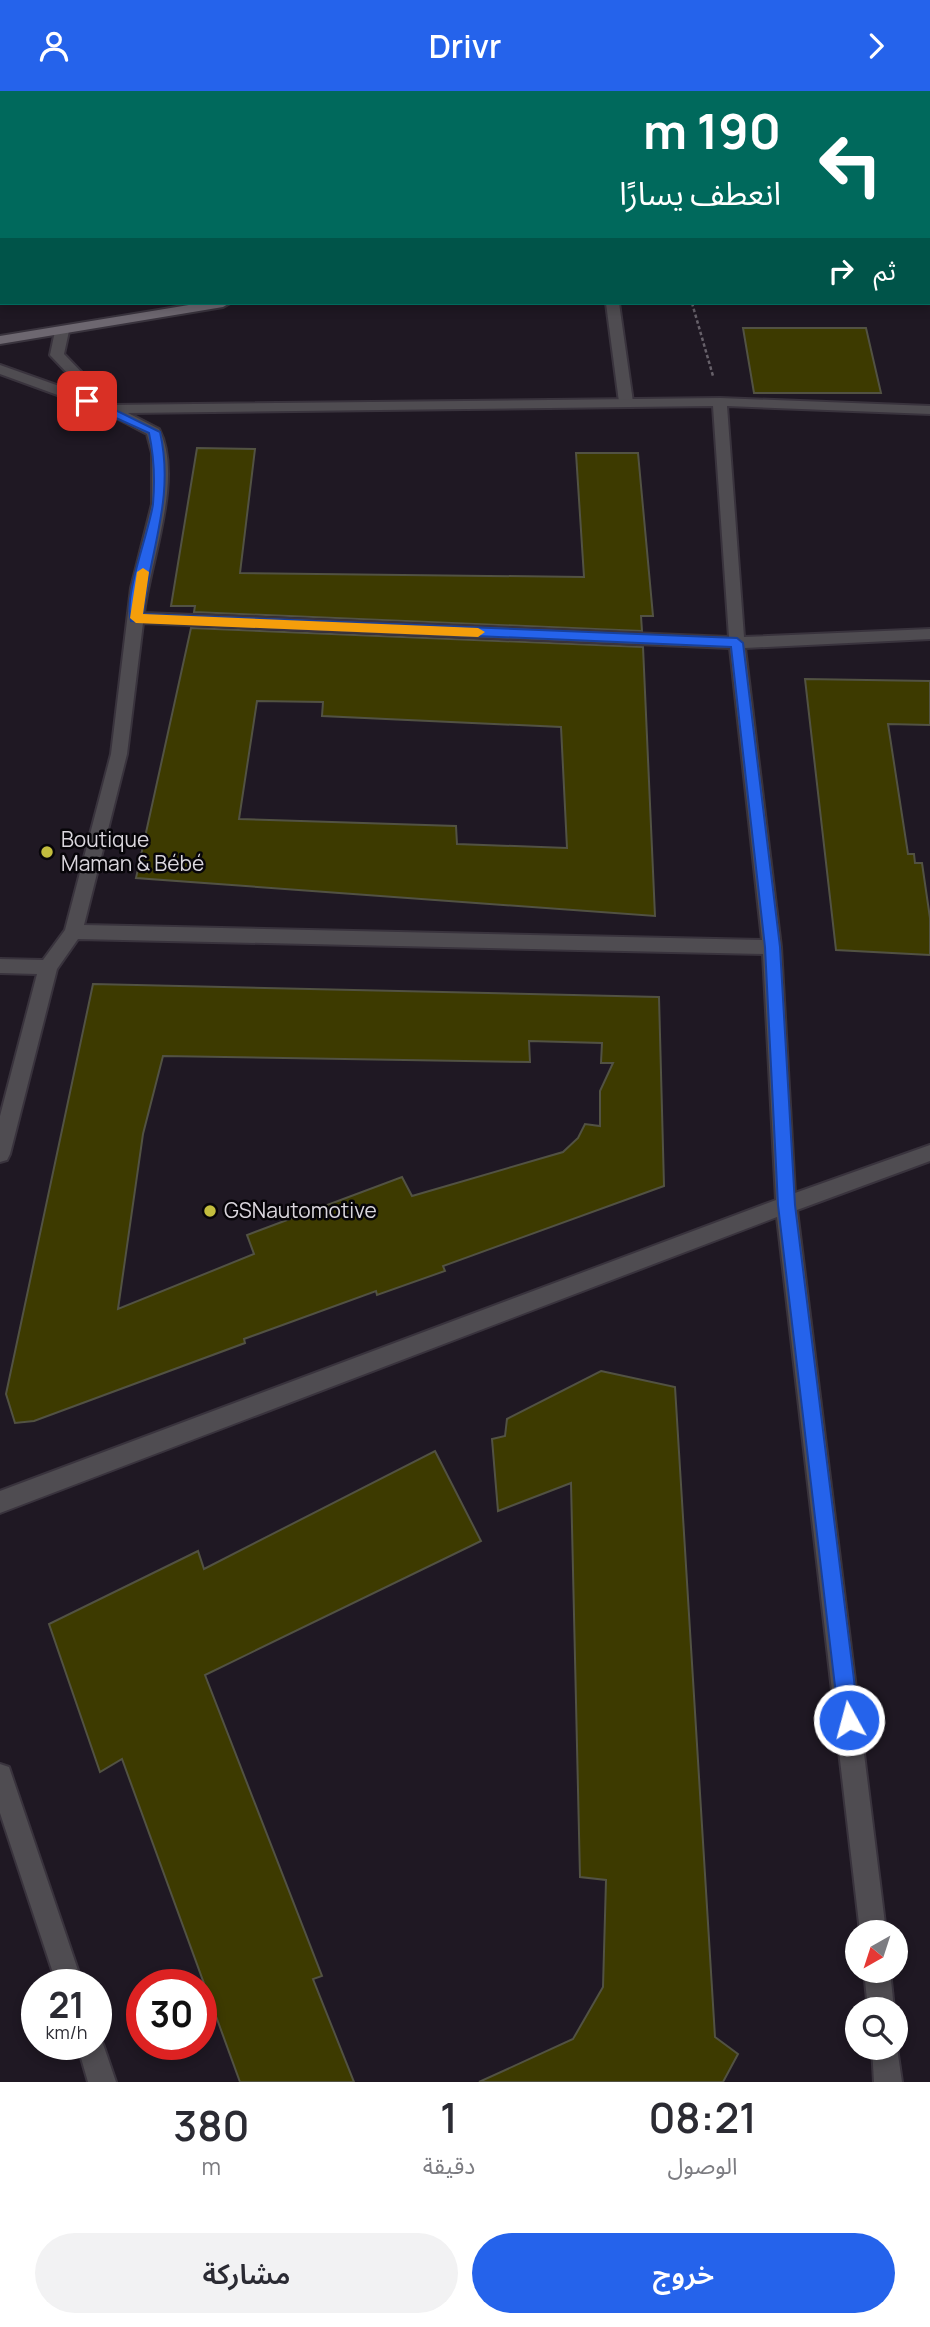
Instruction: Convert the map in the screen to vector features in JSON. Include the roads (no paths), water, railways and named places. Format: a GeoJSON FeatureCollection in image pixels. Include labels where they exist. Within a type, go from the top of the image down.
{"type":"FeatureCollection","features":[{"type":"Feature","properties":{"kind":"main road"},"geometry":{"type":"LineString","coordinates":[[0,340],[212,305]]}},
{"type":"Feature","properties":{"kind":"street"},"geometry":{"type":"LineString","coordinates":[[612,305],[625,402]]}},
{"type":"Feature","properties":{"kind":"street"},"geometry":{"type":"LineString","coordinates":[[62,331],[57,355],[109,409],[720,402],[930,410]]}},
{"type":"Feature","properties":{"kind":"street"},"geometry":{"type":"LineString","coordinates":[[0,369],[109,409],[154,432],[159,453],[159,504],[139,588],[119,754],[72,932],[48,967],[0,1154]]}},
{"type":"Feature","properties":{"kind":"street"},"geometry":{"type":"LineString","coordinates":[[720,402],[737,643],[772,947],[786,1205],[872,1920]]}},
{"type":"Feature","properties":{"kind":"street"},"geometry":{"type":"LineString","coordinates":[[136,618],[737,643],[930,633]]}},
{"type":"Feature","properties":{"kind":"street"},"geometry":{"type":"LineString","coordinates":[[72,932],[772,947]]}},
{"type":"Feature","properties":{"kind":"street"},"geometry":{"type":"LineString","coordinates":[[0,966],[48,967]]}},
{"type":"Feature","properties":{"kind":"street"},"geometry":{"type":"LineString","coordinates":[[0,1502],[930,1153]]}},
{"type":"Feature","properties":{"kind":"street"},"geometry":{"type":"LineString","coordinates":[[0,1776],[65,1969]]}},
{"type":"Feature","properties":{"kind":"street"},"geometry":{"type":"LineString","coordinates":[[95,2060],[102,2082]]}},
{"type":"Feature","properties":{"kind":"street"},"geometry":{"type":"LineString","coordinates":[[886,2060],[888,2082]]}},
{"type":"Feature","properties":{"kind":"place","name":"Boutique Maman & Bébé"},"geometry":{"type":"Point","coordinates":[47,852]}},
{"type":"Feature","properties":{"kind":"place","name":"GSNautomotive"},"geometry":{"type":"Point","coordinates":[210,1211]}}]}
